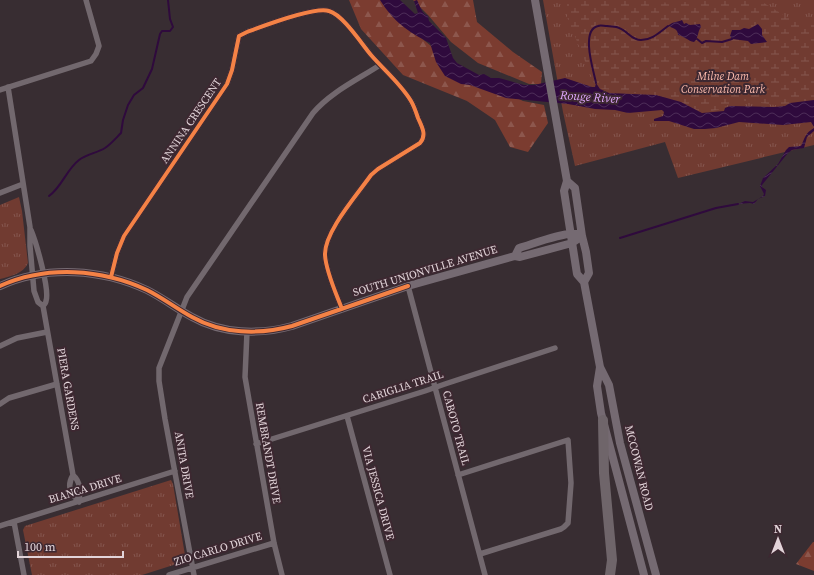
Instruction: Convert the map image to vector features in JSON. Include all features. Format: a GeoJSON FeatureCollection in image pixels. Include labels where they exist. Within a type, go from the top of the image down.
{"type":"FeatureCollection","features":[{"type":"Feature","properties":{"kind":"highway"},"geometry":{"type":"LineString","coordinates":[[603,420],[604,473],[612,560],[610,575]]}},
{"type":"Feature","properties":{"kind":"main road","name":"MCCOWAN ROAD"},"geometry":{"type":"LineString","coordinates":[[535,0],[567,181],[564,191],[577,274],[584,282],[600,368],[609,385],[620,443],[656,575]]}},
{"type":"Feature","properties":{"kind":"main road","name":"MCCOWAN ROAD"},"geometry":{"type":"LineString","coordinates":[[567,181],[575,188],[589,273],[584,282]]}},
{"type":"Feature","properties":{"kind":"main road","name":"SOUTH UNIONVILLE AVENUE"},"geometry":{"type":"LineString","coordinates":[[515,256],[519,248],[570,233]]}},
{"type":"Feature","properties":{"kind":"main road"},"geometry":{"type":"LineString","coordinates":[[570,233],[582,236]]}},
{"type":"Feature","properties":{"kind":"main road","name":"SOUTH UNIONVILLE AVENUE"},"geometry":{"type":"LineString","coordinates":[[0,286],[43,274],[80,273],[111,278],[150,292],[197,320],[211,325],[247,332],[273,331],[284,329],[408,286],[515,256],[520,257],[572,243],[582,236]]}},
{"type":"Feature","properties":{"kind":"main road","name":"MCCOWAN ROAD"},"geometry":{"type":"LineString","coordinates":[[600,368],[597,386],[603,420],[644,575]]}},
{"type":"Feature","properties":{"kind":"street"},"geometry":{"type":"LineString","coordinates":[[0,90],[91,61],[99,46],[86,0]]}},
{"type":"Feature","properties":{"kind":"street","name":"ANNINA CRESCENT"},"geometry":{"type":"LineString","coordinates":[[111,278],[117,253],[124,236],[227,84],[232,70],[236,43],[240,34],[310,11],[324,9],[340,17],[380,66]]}},
{"type":"Feature","properties":{"kind":"street"},"geometry":{"type":"LineString","coordinates":[[182,311],[188,297],[206,268],[313,113],[321,104],[333,95],[380,66],[411,101],[423,129],[424,136],[420,143],[371,175],[332,231],[326,245],[326,257],[342,309]]}},
{"type":"Feature","properties":{"kind":"street","name":"PIERA GARDENS"},"geometry":{"type":"LineString","coordinates":[[8,87],[30,227],[34,291],[38,302],[43,306]]}},
{"type":"Feature","properties":{"kind":"street"},"geometry":{"type":"LineString","coordinates":[[0,193],[23,184]]}},
{"type":"Feature","properties":{"kind":"street","name":"PIERA GARDENS"},"geometry":{"type":"LineString","coordinates":[[30,227],[37,245],[43,274],[46,301],[43,306],[47,332],[73,475],[78,480],[80,490],[79,502]]}},
{"type":"Feature","properties":{"kind":"street","name":"CABOTO TRAIL"},"geometry":{"type":"LineString","coordinates":[[408,286],[486,575]]}},
{"type":"Feature","properties":{"kind":"street","name":"ANITA DRIVE"},"geometry":{"type":"LineString","coordinates":[[182,311],[159,368],[159,381],[194,575]]}},
{"type":"Feature","properties":{"kind":"street"},"geometry":{"type":"LineString","coordinates":[[0,346],[17,338],[47,332]]}},
{"type":"Feature","properties":{"kind":"street","name":"REMBRANDT DRIVE"},"geometry":{"type":"LineString","coordinates":[[247,332],[245,377],[274,543],[282,575]]}},
{"type":"Feature","properties":{"kind":"street","name":"CARIGLIA TRAIL"},"geometry":{"type":"LineString","coordinates":[[256,444],[555,348]]}},
{"type":"Feature","properties":{"kind":"street"},"geometry":{"type":"LineString","coordinates":[[0,404],[9,398],[57,384]]}},
{"type":"Feature","properties":{"kind":"street","name":"VIA JESSICA DRIVE"},"geometry":{"type":"LineString","coordinates":[[347,416],[390,575]]}},
{"type":"Feature","properties":{"kind":"street"},"geometry":{"type":"LineString","coordinates":[[458,475],[568,440],[571,483],[568,523],[560,529],[480,554]]}},
{"type":"Feature","properties":{"kind":"street","name":"BIANCA DRIVE"},"geometry":{"type":"LineString","coordinates":[[0,526],[175,471]]}},
{"type":"Feature","properties":{"kind":"street","name":"PIERA GARDENS"},"geometry":{"type":"LineString","coordinates":[[73,475],[69,482],[71,493],[79,502]]}},
{"type":"Feature","properties":{"kind":"street"},"geometry":{"type":"LineString","coordinates":[[14,522],[24,575]]}},
{"type":"Feature","properties":{"kind":"street","name":"ZIO CARLO DRIVE"},"geometry":{"type":"LineString","coordinates":[[169,575],[274,543]]}},
{"type":"Feature","properties":{"kind":"green space"},"geometry":{"type":"Polygon","coordinates":[[[349,0],[387,0],[420,37],[436,50],[493,86],[523,101],[544,105],[548,123],[528,152],[510,147],[495,120],[467,101],[403,75],[361,29],[349,0]]]}},
{"type":"Feature","properties":{"kind":"green space"},"geometry":{"type":"Polygon","coordinates":[[[413,0],[473,0],[477,22],[513,52],[542,72],[541,84],[529,84],[478,63],[451,42],[413,0]]]}},
{"type":"Feature","properties":{"kind":"green space","name":"Milne Dam Conservation Park"},"geometry":{"type":"Polygon","coordinates":[[[543,0],[814,0],[814,145],[678,178],[665,142],[575,166],[563,112],[543,0]]]}},
{"type":"Feature","properties":{"kind":"green space"},"geometry":{"type":"Polygon","coordinates":[[[567,0],[645,0],[669,3],[719,0],[759,0],[792,20],[814,23],[814,106],[782,106],[738,100],[718,110],[707,112],[691,109],[678,101],[665,97],[596,88],[567,17],[567,0]]]}},
{"type":"Feature","properties":{"kind":"green space"},"geometry":{"type":"Polygon","coordinates":[[[19,197],[28,263],[20,272],[0,279],[0,205],[19,197]]]}},
{"type":"Feature","properties":{"kind":"green space"},"geometry":{"type":"Polygon","coordinates":[[[171,480],[173,484],[186,561],[142,575],[32,575],[23,530],[25,526],[171,480]]]}},
{"type":"Feature","properties":{"kind":"green space"},"geometry":{"type":"Polygon","coordinates":[[[814,542],[814,571],[796,564],[814,542]]]}},
{"type":"Feature","properties":{"kind":"water","name":"Rouge River"},"geometry":{"type":"Polygon","coordinates":[[[380,0],[400,0],[415,14],[418,13],[414,1],[417,0],[423,12],[428,16],[429,21],[446,38],[453,58],[457,63],[479,75],[484,74],[491,78],[499,78],[524,85],[534,85],[565,78],[592,87],[595,87],[596,83],[600,89],[609,93],[656,95],[681,102],[702,113],[724,111],[725,108],[730,106],[774,107],[814,100],[814,127],[811,122],[783,125],[739,122],[716,128],[694,129],[669,121],[654,121],[654,119],[663,116],[664,112],[662,110],[628,113],[568,104],[506,98],[470,85],[461,84],[445,76],[436,62],[430,43],[415,35],[396,20],[380,0]]]}},
{"type":"Feature","properties":{"kind":"water"},"geometry":{"type":"Polygon","coordinates":[[[682,20],[684,24],[700,24],[701,27],[697,39],[694,42],[678,35],[676,30],[668,26],[682,20]]]}},
{"type":"Feature","properties":{"kind":"water"},"geometry":{"type":"Polygon","coordinates":[[[758,24],[762,29],[762,35],[767,42],[751,44],[748,41],[732,39],[730,36],[732,30],[740,30],[744,28],[749,29],[758,24]]]}},
{"type":"Feature","properties":{"kind":"water"},"geometry":{"type":"Polygon","coordinates":[[[814,128],[814,131],[807,137],[804,148],[792,150],[788,153],[762,185],[762,187],[766,190],[765,196],[758,199],[764,194],[760,186],[763,178],[778,164],[789,147],[801,146],[804,138],[814,128]]]}},
{"type":"Feature","properties":{"kind":"water"},"geometry":{"type":"Polygon","coordinates":[[[758,199],[754,204],[738,204],[745,201],[753,202],[758,199]]]}},
{"type":"Feature","properties":{"kind":"waterway"},"geometry":{"type":"LineString","coordinates":[[49,196],[79,160],[105,148],[121,133],[123,120],[128,105],[134,95],[143,88],[152,69],[160,34],[162,31],[170,31],[173,27],[170,19],[168,0]]}},
{"type":"Feature","properties":{"kind":"waterway"},"geometry":{"type":"LineString","coordinates":[[596,83],[589,43],[590,35],[593,29],[598,26],[616,27],[622,29],[635,39],[645,40],[659,33],[668,26]]}},
{"type":"Feature","properties":{"kind":"waterway"},"geometry":{"type":"LineString","coordinates":[[697,39],[702,43],[706,41],[722,42],[732,39]]}},
{"type":"Feature","properties":{"kind":"waterway"},"geometry":{"type":"LineString","coordinates":[[620,238],[716,208],[738,204]]}},
{"type":"Feature","properties":{"kind":"cycle path"},"geometry":{"type":"LineString","coordinates":[[111,277],[117,253],[124,236],[227,84],[232,70],[239,36],[289,17],[322,10],[329,11],[340,18],[407,95],[413,105],[423,134],[420,143],[371,175],[335,225],[326,246],[325,255],[327,268],[342,309]]}},
{"type":"Feature","properties":{"kind":"cycle path"},"geometry":{"type":"LineString","coordinates":[[0,286],[18,279],[55,272],[93,274],[130,283],[147,290],[186,314],[204,323],[228,330],[254,332],[292,326],[408,286]]}}]}
